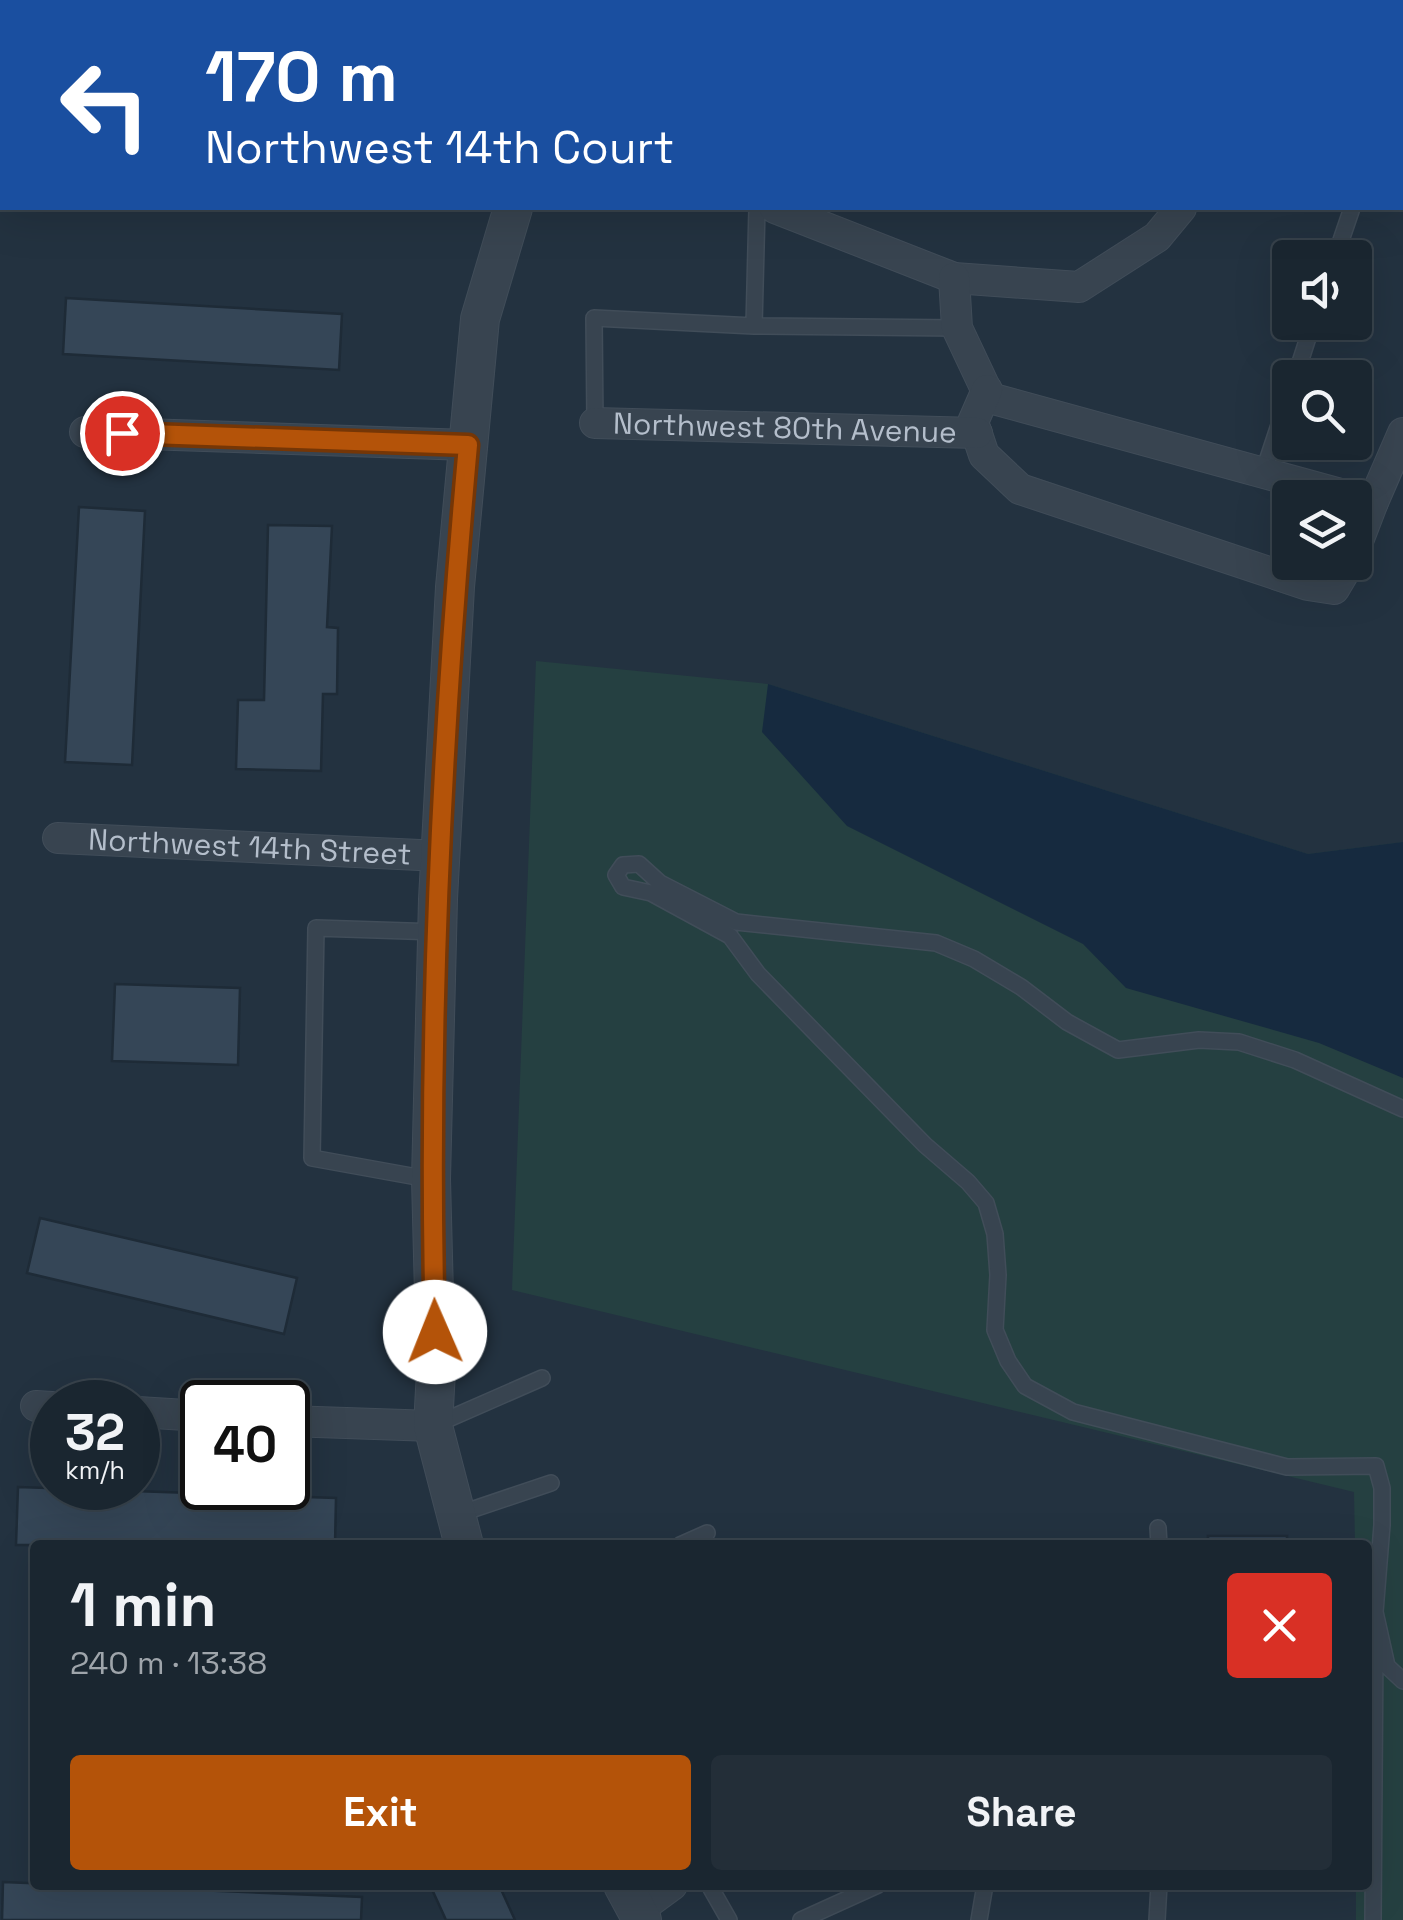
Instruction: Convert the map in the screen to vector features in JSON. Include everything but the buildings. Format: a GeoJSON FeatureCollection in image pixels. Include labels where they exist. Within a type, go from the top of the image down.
{"type":"FeatureCollection","features":[{"type":"Feature","properties":{"kind":"street"},"geometry":{"type":"LineString","coordinates":[[460,1530],[433,1426],[436,1371],[431,1180],[440,856],[455,587],[480,319],[512,210]]}},
{"type":"Feature","properties":{"kind":"street"},"geometry":{"type":"LineString","coordinates":[[780,210],[954,278],[1079,287],[1157,237],[1179,210]]}},
{"type":"Feature","properties":{"kind":"street","name":"Northwest 80th Avenue"},"geometry":{"type":"LineString","coordinates":[[954,278],[957,328],[990,398],[1292,480]]}},
{"type":"Feature","properties":{"kind":"street","name":"Northwest 80th Avenue"},"geometry":{"type":"LineString","coordinates":[[987,390],[973,422],[984,455],[1020,489],[1272,573]]}},
{"type":"Feature","properties":{"kind":"street","name":"Northwest 80th Avenue"},"geometry":{"type":"LineString","coordinates":[[595,422],[977,433]]}},
{"type":"Feature","properties":{"kind":"street"},"geometry":{"type":"LineString","coordinates":[[86,432],[468,445]]}},
{"type":"Feature","properties":{"kind":"street"},"geometry":{"type":"LineString","coordinates":[[1372,481],[1403,432]]}},
{"type":"Feature","properties":{"kind":"street","name":"Northwest 80th Avenue"},"geometry":{"type":"LineString","coordinates":[[1293,580],[1334,589],[1339,580]]}},
{"type":"Feature","properties":{"kind":"street","name":"Northwest 14th Street"},"geometry":{"type":"LineString","coordinates":[[58,838],[440,856]]}},
{"type":"Feature","properties":{"kind":"street"},"geometry":{"type":"LineString","coordinates":[[310,1422],[433,1426]]}},
{"type":"Feature","properties":{"kind":"street"},"geometry":{"type":"LineString","coordinates":[[634,1905],[662,1890]]}},
{"type":"Feature","properties":{"kind":"lane"},"geometry":{"type":"LineString","coordinates":[[754,326],[756,210]]}},
{"type":"Feature","properties":{"kind":"lane"},"geometry":{"type":"LineString","coordinates":[[1341,240],[1351,210]]}},
{"type":"Feature","properties":{"kind":"lane"},"geometry":{"type":"LineString","coordinates":[[595,422],[594,318],[754,326],[957,328]]}},
{"type":"Feature","properties":{"kind":"lane"},"geometry":{"type":"LineString","coordinates":[[1263,472],[1272,445]]}},
{"type":"Feature","properties":{"kind":"lane"},"geometry":{"type":"LineString","coordinates":[[1374,1920],[1375,1612],[1382,1525],[1382,1488],[1376,1466],[1287,1467],[1073,1412],[1025,1386],[1008,1360],[996,1330],[995,1234],[986,1203],[758,974],[730,936],[652,893],[623,887],[616,875],[623,865],[639,864],[672,890],[736,922],[936,943],[974,959],[1021,987],[1067,1022],[1118,1050],[1198,1040],[1240,1042],[1295,1060],[1403,1109]]}},
{"type":"Feature","properties":{"kind":"lane"},"geometry":{"type":"LineString","coordinates":[[431,1180],[312,1158],[316,928],[438,932]]}},
{"type":"Feature","properties":{"kind":"lane"},"geometry":{"type":"LineString","coordinates":[[433,1426],[542,1378]]}},
{"type":"Feature","properties":{"kind":"lane"},"geometry":{"type":"LineString","coordinates":[[460,1530],[552,1483]]}},
{"type":"Feature","properties":{"kind":"lane"},"geometry":{"type":"LineString","coordinates":[[1158,1528],[1159,1540]]}},
{"type":"Feature","properties":{"kind":"lane"},"geometry":{"type":"LineString","coordinates":[[691,1540],[707,1533]]}},
{"type":"Feature","properties":{"kind":"lane"},"geometry":{"type":"LineString","coordinates":[[1375,1612],[1387,1666],[1403,1681]]}},
{"type":"Feature","properties":{"kind":"lane"},"geometry":{"type":"LineString","coordinates":[[711,1890],[728,1920]]}},
{"type":"Feature","properties":{"kind":"lane"},"geometry":{"type":"LineString","coordinates":[[801,1920],[867,1890]]}},
{"type":"Feature","properties":{"kind":"lane"},"geometry":{"type":"LineString","coordinates":[[980,1920],[984,1890]]}},
{"type":"Feature","properties":{"kind":"lane"},"geometry":{"type":"LineString","coordinates":[[1156,1920],[1159,1890]]}},
{"type":"Feature","properties":{"kind":"green space"},"geometry":{"type":"Polygon","coordinates":[[[536,661],[768,684],[1308,854],[1403,842],[1403,1920],[1356,1920],[1356,1890],[1372,1890],[1372,1540],[1355,1540],[1354,1492],[512,1290],[536,661]]]}},
{"type":"Feature","properties":{"kind":"water"},"geometry":{"type":"Polygon","coordinates":[[[768,684],[1308,854],[1403,842],[1403,1078],[1319,1043],[1126,988],[1083,944],[847,826],[762,732],[768,684]]]}},
{"type":"Feature","properties":{"kind":"route"},"geometry":{"type":"LineString","coordinates":[[122,433],[468,445],[455,587],[438,899],[431,1180],[435,1332]]}}]}
